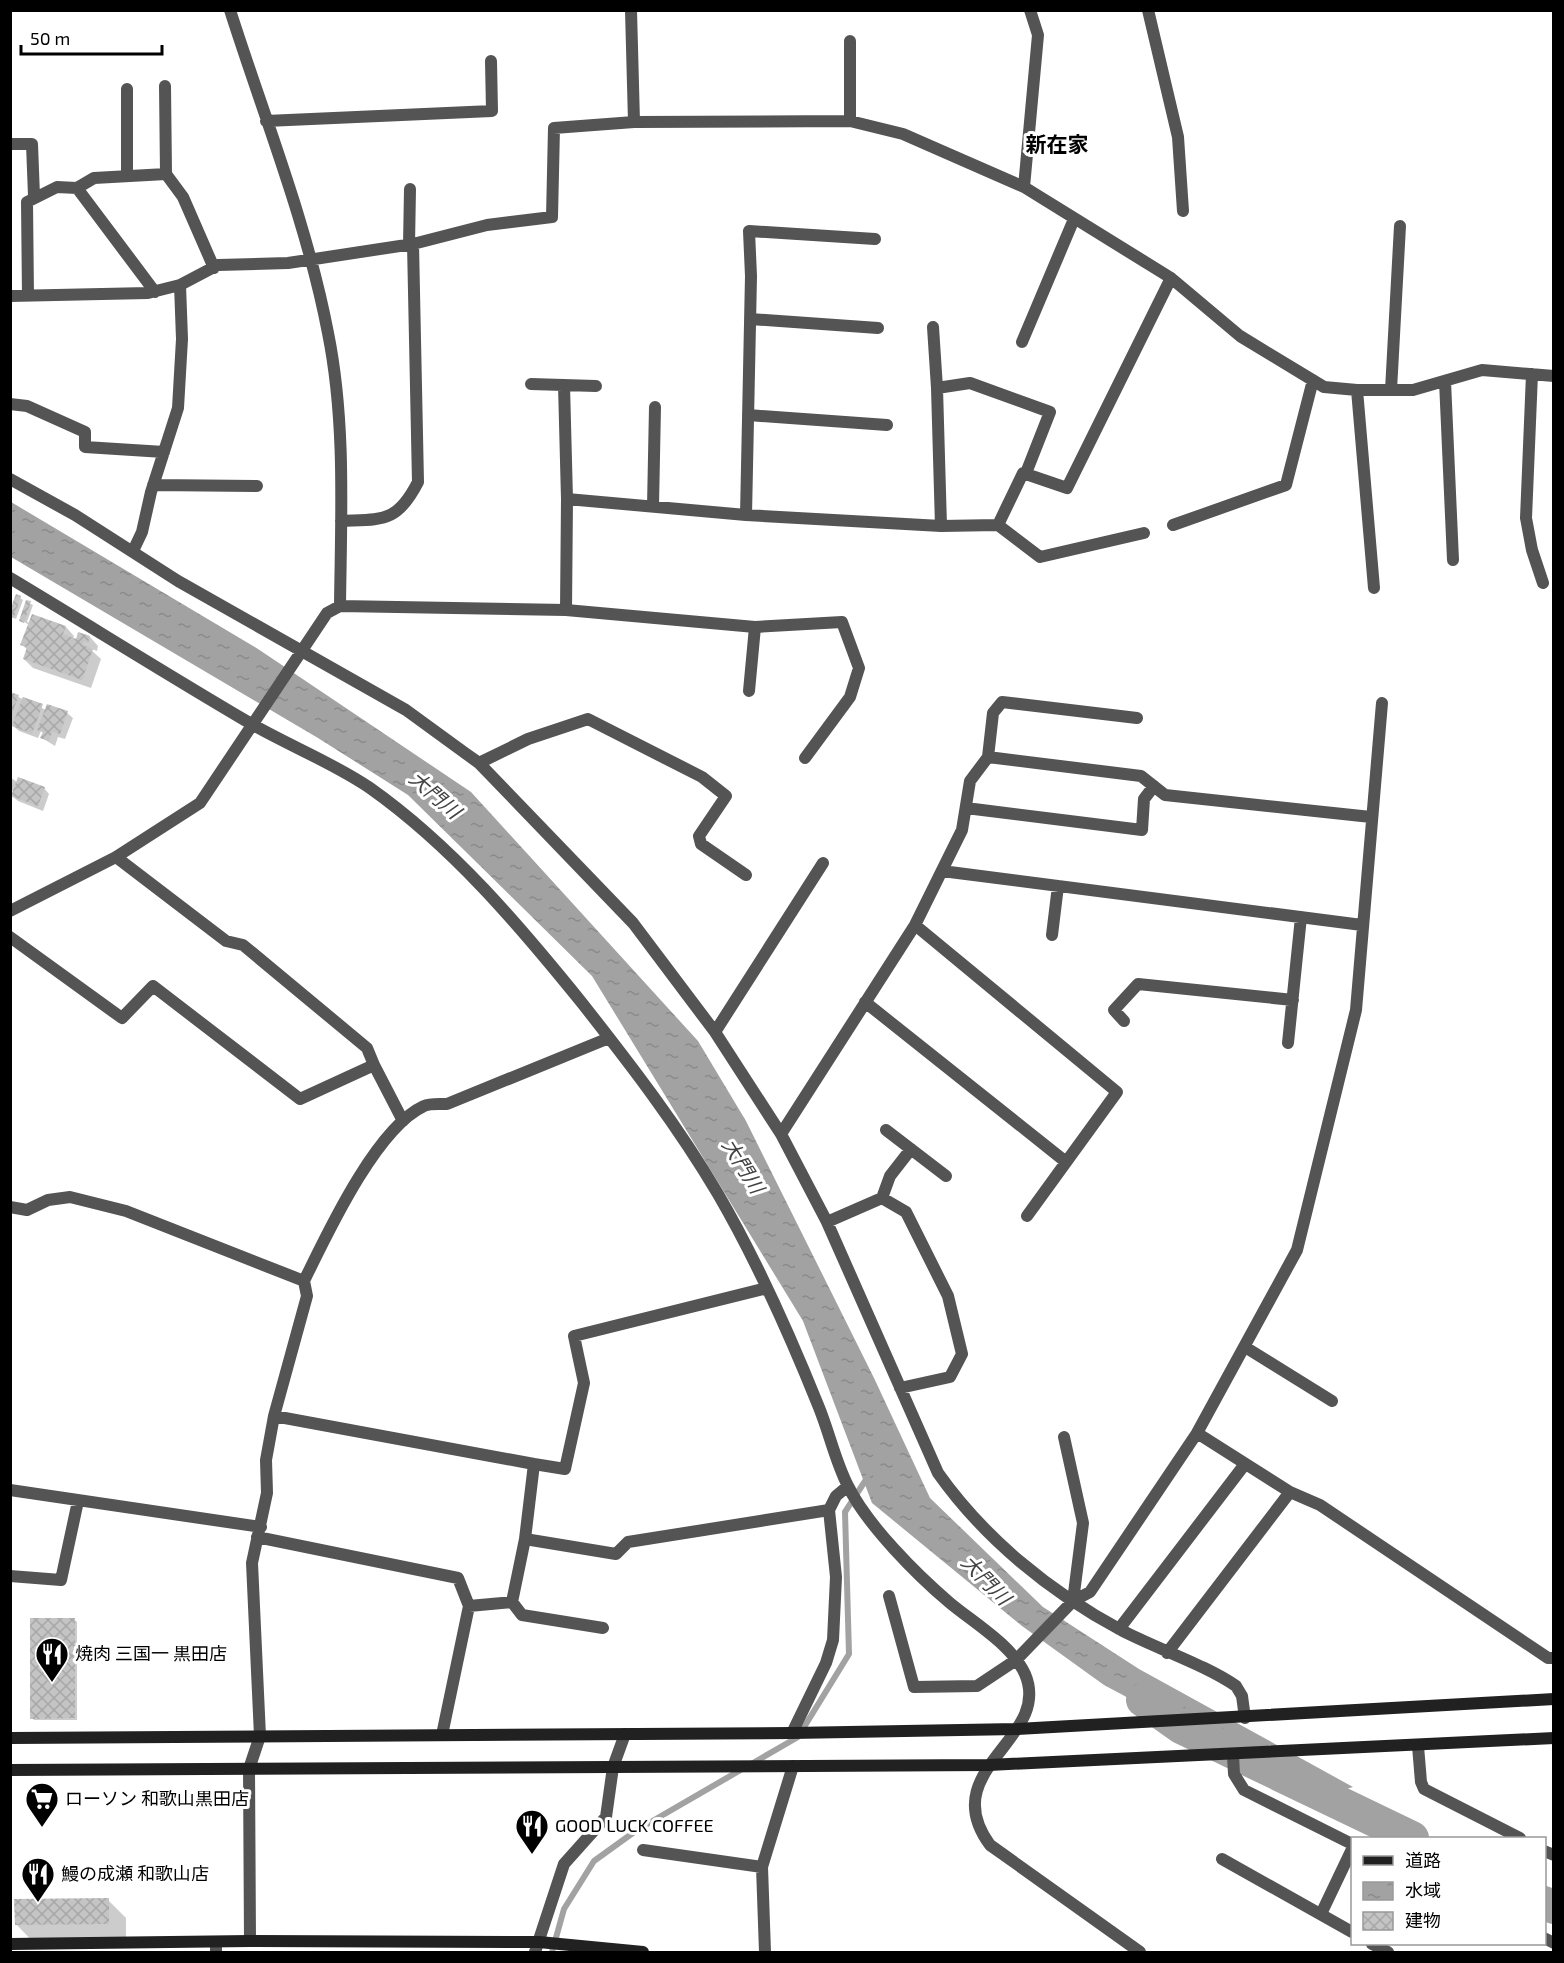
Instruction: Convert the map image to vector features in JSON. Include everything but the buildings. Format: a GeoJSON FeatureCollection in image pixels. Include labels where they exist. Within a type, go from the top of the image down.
{"type":"FeatureCollection","features":[{"type":"Feature","properties":{"kind":"street"},"geometry":{"type":"LineString","coordinates":[[230,10],[311,260],[329,335],[339,432],[340,606]]}},
{"type":"Feature","properties":{"kind":"street"},"geometry":{"type":"LineString","coordinates":[[631,10],[634,122]]}},
{"type":"Feature","properties":{"kind":"street"},"geometry":{"type":"LineString","coordinates":[[1024,187],[1038,35],[1030,10]]}},
{"type":"Feature","properties":{"kind":"street"},"geometry":{"type":"LineString","coordinates":[[1148,10],[1178,137],[1183,211]]}},
{"type":"Feature","properties":{"kind":"street"},"geometry":{"type":"LineString","coordinates":[[850,41],[850,121]]}},
{"type":"Feature","properties":{"kind":"street"},"geometry":{"type":"LineString","coordinates":[[266,121],[492,111],[491,61]]}},
{"type":"Feature","properties":{"kind":"street"},"geometry":{"type":"LineString","coordinates":[[165,86],[166,174],[183,197],[214,268]]}},
{"type":"Feature","properties":{"kind":"street"},"geometry":{"type":"LineString","coordinates":[[127,89],[127,176]]}},
{"type":"Feature","properties":{"kind":"street"},"geometry":{"type":"LineString","coordinates":[[10,296],[155,292],[180,285],[218,265],[311,260],[411,244],[488,225],[552,217],[554,128],[634,122],[850,121],[903,134],[1024,187],[1171,278],[1240,336],[1323,387],[1357,390],[1413,390],[1482,370],[1554,376]]}},
{"type":"Feature","properties":{"kind":"street"},"geometry":{"type":"LineString","coordinates":[[10,144],[32,144],[34,196]]}},
{"type":"Feature","properties":{"kind":"street"},"geometry":{"type":"LineString","coordinates":[[28,296],[27,202],[34,196],[57,187],[77,188],[93,178],[166,174]]}},
{"type":"Feature","properties":{"kind":"street"},"geometry":{"type":"LineString","coordinates":[[77,188],[155,292]]}},
{"type":"Feature","properties":{"kind":"street"},"geometry":{"type":"LineString","coordinates":[[341,521],[384,519],[406,504],[418,482],[410,189]]}},
{"type":"Feature","properties":{"kind":"street"},"geometry":{"type":"LineString","coordinates":[[1022,342],[1074,219]]}},
{"type":"Feature","properties":{"kind":"street"},"geometry":{"type":"LineString","coordinates":[[1391,390],[1400,226]]}},
{"type":"Feature","properties":{"kind":"street"},"geometry":{"type":"LineString","coordinates":[[746,514],[750,319],[749,231],[875,239]]}},
{"type":"Feature","properties":{"kind":"street"},"geometry":{"type":"LineString","coordinates":[[998,525],[1023,472],[1067,488],[1171,278]]}},
{"type":"Feature","properties":{"kind":"street"},"geometry":{"type":"LineString","coordinates":[[133,552],[142,532],[153,485],[178,408],[182,339],[180,285]]}},
{"type":"Feature","properties":{"kind":"street"},"geometry":{"type":"LineString","coordinates":[[750,319],[878,328]]}},
{"type":"Feature","properties":{"kind":"street"},"geometry":{"type":"LineString","coordinates":[[933,327],[941,526]]}},
{"type":"Feature","properties":{"kind":"street"},"geometry":{"type":"LineString","coordinates":[[1532,374],[1526,518],[1532,550],[1543,583]]}},
{"type":"Feature","properties":{"kind":"street"},"geometry":{"type":"LineString","coordinates":[[1173,525],[1286,485],[1313,380]]}},
{"type":"Feature","properties":{"kind":"street"},"geometry":{"type":"LineString","coordinates":[[1445,381],[1453,560]]}},
{"type":"Feature","properties":{"kind":"street"},"geometry":{"type":"LineString","coordinates":[[937,388],[970,383],[1050,412],[1026,473]]}},
{"type":"Feature","properties":{"kind":"street"},"geometry":{"type":"LineString","coordinates":[[531,384],[596,386]]}},
{"type":"Feature","properties":{"kind":"street"},"geometry":{"type":"LineString","coordinates":[[564,386],[567,499],[566,610]]}},
{"type":"Feature","properties":{"kind":"street"},"geometry":{"type":"LineString","coordinates":[[1357,390],[1374,588]]}},
{"type":"Feature","properties":{"kind":"street"},"geometry":{"type":"LineString","coordinates":[[10,404],[27,406],[85,432],[85,447],[164,452]]}},
{"type":"Feature","properties":{"kind":"street"},"geometry":{"type":"LineString","coordinates":[[653,506],[655,407]]}},
{"type":"Feature","properties":{"kind":"street"},"geometry":{"type":"LineString","coordinates":[[748,415],[887,425]]}},
{"type":"Feature","properties":{"kind":"street"},"geometry":{"type":"LineString","coordinates":[[10,478],[299,654],[405,710],[479,763],[633,923],[715,1032],[781,1134],[826,1222],[938,1473],[962,1508],[1070,1604],[1236,1686],[1242,1696],[1245,1718]]}},
{"type":"Feature","properties":{"kind":"street"},"geometry":{"type":"LineString","coordinates":[[153,485],[257,486]]}},
{"type":"Feature","properties":{"kind":"street"},"geometry":{"type":"LineString","coordinates":[[567,499],[746,514],[941,526],[998,525],[1040,556],[1144,533]]}},
{"type":"Feature","properties":{"kind":"street"},"geometry":{"type":"LineString","coordinates":[[10,578],[367,786],[426,832],[526,934],[639,1075],[717,1193],[767,1288],[818,1406],[848,1486],[870,1521],[936,1590],[1016,1660],[1025,1674],[1029,1689],[1028,1705],[1017,1729],[989,1765],[979,1783],[974,1806],[979,1829],[990,1845],[1140,1953]]}},
{"type":"Feature","properties":{"kind":"street"},"geometry":{"type":"LineString","coordinates":[[10,911],[116,857],[200,803],[327,613],[340,606],[566,610],[755,627],[842,622],[858,668],[850,698],[805,758]]}},
{"type":"Feature","properties":{"kind":"street"},"geometry":{"type":"LineString","coordinates":[[749,691],[755,627]]}},
{"type":"Feature","properties":{"kind":"street"},"geometry":{"type":"LineString","coordinates":[[781,1134],[915,925],[962,830],[970,781],[988,757],[993,713],[1002,702],[1137,718]]}},
{"type":"Feature","properties":{"kind":"street"},"geometry":{"type":"LineString","coordinates":[[890,1596],[914,1687],[977,1686],[1016,1660],[1024,1648],[1070,1604],[1090,1592],[1197,1433],[1245,1347],[1297,1251],[1356,1010],[1382,702]]}},
{"type":"Feature","properties":{"kind":"street"},"geometry":{"type":"LineString","coordinates":[[479,763],[528,740],[588,719],[702,777],[726,796],[699,836],[701,844],[746,875]]}},
{"type":"Feature","properties":{"kind":"street"},"geometry":{"type":"LineString","coordinates":[[988,757],[1141,776],[1165,795],[1371,817]]}},
{"type":"Feature","properties":{"kind":"street"},"geometry":{"type":"LineString","coordinates":[[966,808],[1142,830],[1144,799],[1154,786]]}},
{"type":"Feature","properties":{"kind":"street"},"geometry":{"type":"LineString","coordinates":[[116,857],[226,941],[243,945],[367,1048],[403,1121]]}},
{"type":"Feature","properties":{"kind":"street"},"geometry":{"type":"LineString","coordinates":[[715,1032],[823,863]]}},
{"type":"Feature","properties":{"kind":"street"},"geometry":{"type":"LineString","coordinates":[[942,871],[1362,925]]}},
{"type":"Feature","properties":{"kind":"street"},"geometry":{"type":"LineString","coordinates":[[1052,935],[1058,886]]}},
{"type":"Feature","properties":{"kind":"street"},"geometry":{"type":"LineString","coordinates":[[1288,1043],[1301,917]]}},
{"type":"Feature","properties":{"kind":"street"},"geometry":{"type":"LineString","coordinates":[[915,925],[1117,1092],[1027,1216]]}},
{"type":"Feature","properties":{"kind":"street"},"geometry":{"type":"LineString","coordinates":[[10,937],[122,1018],[153,986],[300,1099],[374,1065]]}},
{"type":"Feature","properties":{"kind":"street"},"geometry":{"type":"LineString","coordinates":[[1124,1021],[1114,1010],[1138,984],[1293,1000]]}},
{"type":"Feature","properties":{"kind":"street"},"geometry":{"type":"LineString","coordinates":[[865,1002],[1066,1161]]}},
{"type":"Feature","properties":{"kind":"street"},"geometry":{"type":"LineString","coordinates":[[250,1941],[249,1769],[260,1736],[252,1563],[267,1493],[266,1460],[274,1416],[307,1296],[304,1281],[331,1225],[384,1141],[403,1121],[426,1105],[447,1104],[609,1038]]}},
{"type":"Feature","properties":{"kind":"street"},"geometry":{"type":"LineString","coordinates":[[886,1130],[946,1176]]}},
{"type":"Feature","properties":{"kind":"street"},"geometry":{"type":"LineString","coordinates":[[826,1222],[882,1198],[890,1176],[911,1149]]}},
{"type":"Feature","properties":{"kind":"street"},"geometry":{"type":"LineString","coordinates":[[10,1207],[27,1210],[48,1200],[70,1197],[126,1211],[304,1281]]}},
{"type":"Feature","properties":{"kind":"street"},"geometry":{"type":"LineString","coordinates":[[882,1198],[906,1212],[948,1296],[962,1354],[950,1377],[900,1388]]}},
{"type":"Feature","properties":{"kind":"street"},"geometry":{"type":"LineString","coordinates":[[274,1416],[565,1469],[584,1383],[574,1336],[767,1288]]}},
{"type":"Feature","properties":{"kind":"street"},"geometry":{"type":"LineString","coordinates":[[1245,1347],[1332,1401]]}},
{"type":"Feature","properties":{"kind":"street"},"geometry":{"type":"LineString","coordinates":[[1197,1433],[1290,1492],[1320,1505],[1548,1658],[1554,1658]]}},
{"type":"Feature","properties":{"kind":"street"},"geometry":{"type":"LineString","coordinates":[[1064,1437],[1083,1523],[1070,1604]]}},
{"type":"Feature","properties":{"kind":"street"},"geometry":{"type":"LineString","coordinates":[[534,1464],[525,1539],[512,1602],[522,1615],[603,1628]]}},
{"type":"Feature","properties":{"kind":"street"},"geometry":{"type":"LineString","coordinates":[[1119,1629],[1245,1464]]}},
{"type":"Feature","properties":{"kind":"street"},"geometry":{"type":"LineString","coordinates":[[792,1733],[826,1664],[833,1640],[836,1577],[829,1510],[836,1496],[848,1486]]}},
{"type":"Feature","properties":{"kind":"street"},"geometry":{"type":"LineString","coordinates":[[10,1490],[259,1532],[458,1578],[469,1606],[442,1735]]}},
{"type":"Feature","properties":{"kind":"street"},"geometry":{"type":"LineString","coordinates":[[1167,1653],[1290,1492]]}},
{"type":"Feature","properties":{"kind":"street"},"geometry":{"type":"LineString","coordinates":[[10,1575],[61,1580],[78,1501]]}},
{"type":"Feature","properties":{"kind":"street"},"geometry":{"type":"LineString","coordinates":[[525,1539],[616,1554],[628,1542],[829,1510]]}},
{"type":"Feature","properties":{"kind":"street"},"geometry":{"type":"LineString","coordinates":[[469,1606],[512,1602]]}},
{"type":"Feature","properties":{"kind":"street"},"geometry":{"type":"LineString","coordinates":[[10,1738],[792,1733],[1017,1729],[1554,1700]]}},
{"type":"Feature","properties":{"kind":"street"},"geometry":{"type":"LineString","coordinates":[[537,1947],[564,1864],[606,1817],[613,1767],[625,1734]]}},
{"type":"Feature","properties":{"kind":"street"},"geometry":{"type":"LineString","coordinates":[[10,1770],[989,1765],[1554,1738]]}},
{"type":"Feature","properties":{"kind":"street"},"geometry":{"type":"LineString","coordinates":[[1418,1746],[1420,1782],[1424,1789],[1516,1837]]}},
{"type":"Feature","properties":{"kind":"street"},"geometry":{"type":"LineString","coordinates":[[1233,1755],[1234,1774],[1237,1783],[1244,1790],[1351,1843]]}},
{"type":"Feature","properties":{"kind":"street"},"geometry":{"type":"LineString","coordinates":[[765,1953],[762,1867],[794,1766]]}},
{"type":"Feature","properties":{"kind":"street"},"geometry":{"type":"LineString","coordinates":[[643,1850],[762,1867]]}},
{"type":"Feature","properties":{"kind":"street"},"geometry":{"type":"LineString","coordinates":[[1321,1914],[1351,1853]]}},
{"type":"Feature","properties":{"kind":"street"},"geometry":{"type":"LineString","coordinates":[[1222,1859],[1351,1931]]}},
{"type":"Feature","properties":{"kind":"street"},"geometry":{"type":"LineString","coordinates":[[10,1944],[216,1948],[250,1941],[537,1947],[643,1953]]}},
{"type":"Feature","properties":{"kind":"street"},"geometry":{"type":"LineString","coordinates":[[1374,1945],[1388,1953]]}},
{"type":"Feature","properties":{"kind":"water"},"geometry":{"type":"Polygon","coordinates":[[[11,502],[258,649],[471,792],[698,1041],[746,1121],[874,1378],[930,1498],[1043,1607],[1139,1669],[1353,1787],[1316,1798],[1104,1685],[1022,1626],[872,1503],[803,1321],[592,976],[408,795],[318,738],[11,557],[11,502]]]}},
{"type":"Feature","properties":{"kind":"waterway"},"geometry":{"type":"LineString","coordinates":[[753,1763],[798,1737],[849,1654],[845,1512],[867,1478]]}},
{"type":"Feature","properties":{"kind":"waterway","name":"大門川"},"geometry":{"type":"LineString","coordinates":[[1143,1700],[1181,1727],[1410,1837]]}},
{"type":"Feature","properties":{"kind":"waterway"},"geometry":{"type":"LineString","coordinates":[[552,1952],[564,1909],[594,1861],[637,1830],[744,1768]]}},
{"type":"Feature","properties":{"kind":"waterway","name":"大門川"},"geometry":{"type":"LineString","coordinates":[[1546,1904],[1554,1907]]}},
{"type":"Feature","properties":{"kind":"place","name":"焼肉 三国一 黒田店"},"geometry":{"type":"Point","coordinates":[52,1683]}},
{"type":"Feature","properties":{"kind":"place","name":"ローソン 和歌山黒田店"},"geometry":{"type":"Point","coordinates":[42,1828]}},
{"type":"Feature","properties":{"kind":"place","name":"GOOD LUCK COFFEE"},"geometry":{"type":"Point","coordinates":[532,1855]}},
{"type":"Feature","properties":{"kind":"place","name":"鰻の成瀬 和歌山店"},"geometry":{"type":"Point","coordinates":[38,1903]}},
{"type":"Feature","properties":{"kind":"district","name":"新在家"},"geometry":{"type":"Point","coordinates":[1057,145]}}]}
